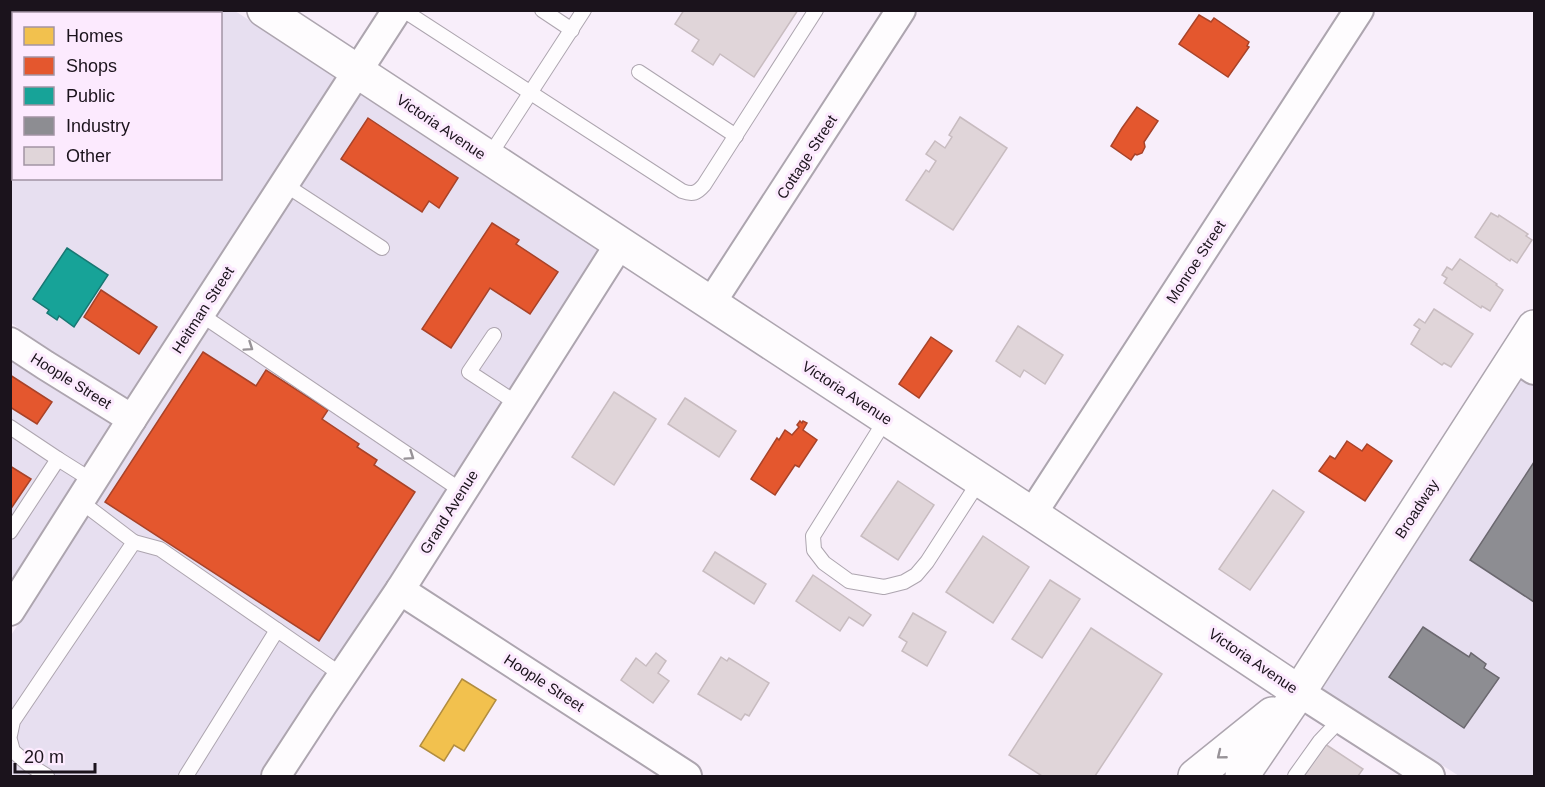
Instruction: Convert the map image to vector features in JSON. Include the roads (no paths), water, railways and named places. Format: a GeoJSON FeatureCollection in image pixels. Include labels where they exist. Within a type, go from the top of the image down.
{"type":"FeatureCollection","features":[{"type":"Feature","properties":{"kind":"street","name":"Victoria Avenue"},"geometry":{"type":"LineString","coordinates":[[264,10],[1430,777]]}},
{"type":"Feature","properties":{"kind":"street","name":"Heitman Street"},"geometry":{"type":"LineString","coordinates":[[10,611],[397,10]]}},
{"type":"Feature","properties":{"kind":"street","name":"Cottage Street"},"geometry":{"type":"LineString","coordinates":[[711,303],[902,10]]}},
{"type":"Feature","properties":{"kind":"street","name":"Monroe Street"},"geometry":{"type":"LineString","coordinates":[[1032,514],[1359,10]]}},
{"type":"Feature","properties":{"kind":"street","name":"Grand Avenue"},"geometry":{"type":"LineString","coordinates":[[276,777],[400,590],[619,245]]}},
{"type":"Feature","properties":{"kind":"street","name":"Broadway"},"geometry":{"type":"LineString","coordinates":[[1242,777],[1525,363],[1534,327]]}},
{"type":"Feature","properties":{"kind":"street","name":"Hoople Street"},"geometry":{"type":"LineString","coordinates":[[10,342],[132,419]]}},
{"type":"Feature","properties":{"kind":"street","name":"Hoople Street"},"geometry":{"type":"LineString","coordinates":[[400,590],[687,777]]}},
{"type":"Feature","properties":{"kind":"street","name":"Broadway"},"geometry":{"type":"LineString","coordinates":[[1195,777],[1299,692]]}},
{"type":"Feature","properties":{"kind":"lane"},"geometry":{"type":"LineString","coordinates":[[403,10],[682,191],[691,194],[698,192],[704,185],[816,10]]}},
{"type":"Feature","properties":{"kind":"lane"},"geometry":{"type":"LineString","coordinates":[[542,10],[572,30]]}},
{"type":"Feature","properties":{"kind":"lane"},"geometry":{"type":"LineString","coordinates":[[488,158],[584,10]]}},
{"type":"Feature","properties":{"kind":"lane"},"geometry":{"type":"LineString","coordinates":[[639,72],[736,136]]}},
{"type":"Feature","properties":{"kind":"lane"},"geometry":{"type":"LineString","coordinates":[[284,184],[382,248]]}},
{"type":"Feature","properties":{"kind":"lane"},"geometry":{"type":"LineString","coordinates":[[200,314],[462,491]]}},
{"type":"Feature","properties":{"kind":"lane"},"geometry":{"type":"LineString","coordinates":[[494,335],[469,372],[518,404]]}},
{"type":"Feature","properties":{"kind":"lane"},"geometry":{"type":"LineString","coordinates":[[886,418],[813,536],[814,550],[824,563],[849,581],[884,587],[904,582],[916,575],[927,562],[980,480]]}},
{"type":"Feature","properties":{"kind":"lane"},"geometry":{"type":"LineString","coordinates":[[10,427],[58,459],[134,542],[160,549],[342,675]]}},
{"type":"Feature","properties":{"kind":"lane"},"geometry":{"type":"LineString","coordinates":[[10,532],[58,459]]}},
{"type":"Feature","properties":{"kind":"lane"},"geometry":{"type":"LineString","coordinates":[[10,735],[13,722],[134,542]]}},
{"type":"Feature","properties":{"kind":"lane"},"geometry":{"type":"LineString","coordinates":[[186,777],[277,630]]}},
{"type":"Feature","properties":{"kind":"lane"},"geometry":{"type":"LineString","coordinates":[[1295,777],[1320,741],[1341,719]]}},
{"type":"Feature","properties":{"kind":"lane"},"geometry":{"type":"LineString","coordinates":[[10,740],[13,751],[47,777]]}}]}
